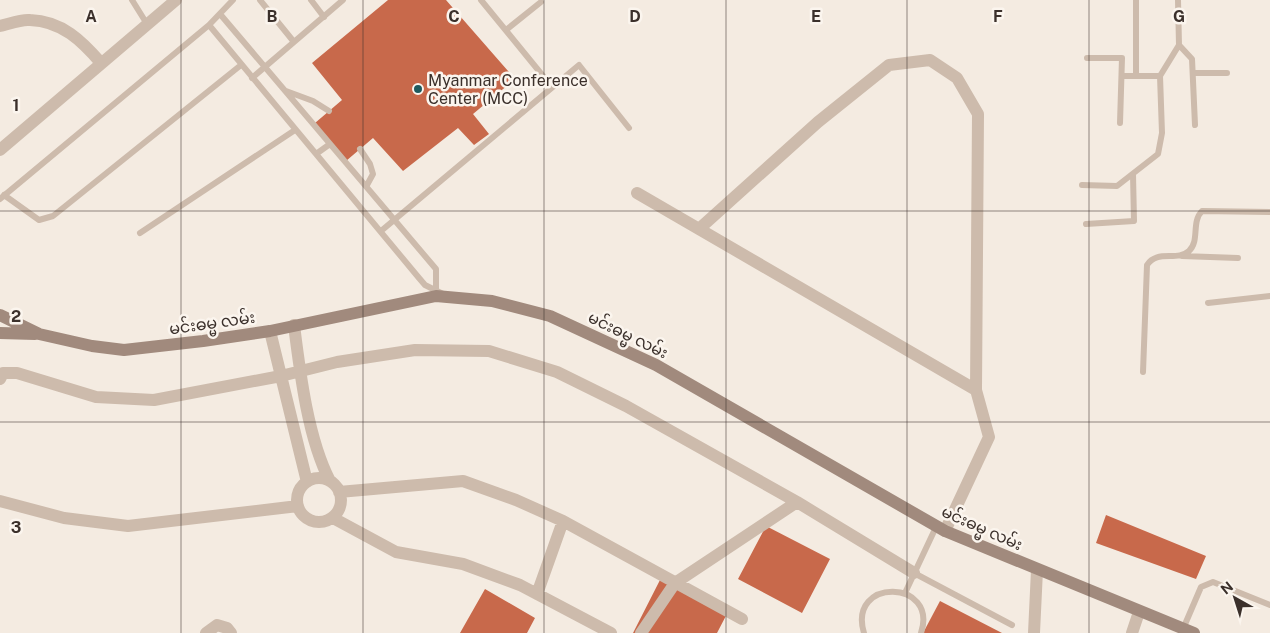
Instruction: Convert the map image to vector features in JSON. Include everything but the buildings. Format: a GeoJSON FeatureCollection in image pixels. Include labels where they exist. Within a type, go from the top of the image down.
{"type":"FeatureCollection","features":[{"type":"Feature","properties":{"kind":"main road","name":"မင်းဓမ္မ လမ်း"},"geometry":{"type":"LineString","coordinates":[[0,315],[39,334],[92,346],[124,350],[270,331],[436,296],[492,301],[550,316],[656,365],[941,529],[1188,631]]}},
{"type":"Feature","properties":{"kind":"main road"},"geometry":{"type":"LineString","coordinates":[[0,333],[39,334]]}},
{"type":"Feature","properties":{"kind":"street"},"geometry":{"type":"LineString","coordinates":[[0,150],[176,0]]}},
{"type":"Feature","properties":{"kind":"street"},"geometry":{"type":"LineString","coordinates":[[0,26],[30,20],[60,27],[80,39],[101,63]]}},
{"type":"Feature","properties":{"kind":"street"},"geometry":{"type":"LineString","coordinates":[[699,228],[818,122],[889,65],[930,60],[957,78],[978,114],[976,390],[989,437],[941,529]]}},
{"type":"Feature","properties":{"kind":"street"},"geometry":{"type":"LineString","coordinates":[[637,193],[976,390]]}},
{"type":"Feature","properties":{"kind":"street"},"geometry":{"type":"LineString","coordinates":[[294,325],[300,372],[320,461],[342,500],[338,512],[333,518],[326,521],[312,521],[306,518],[298,506],[299,492],[307,482],[315,478],[330,481]]}},
{"type":"Feature","properties":{"kind":"street"},"geometry":{"type":"LineString","coordinates":[[270,331],[307,482]]}},
{"type":"Feature","properties":{"kind":"street"},"geometry":{"type":"LineString","coordinates":[[1,375],[18,373],[96,397],[154,400],[281,376],[338,362],[415,350],[489,351],[557,372],[626,406],[797,502],[914,573]]}},
{"type":"Feature","properties":{"kind":"street"},"geometry":{"type":"LineString","coordinates":[[339,492],[463,481],[516,500],[563,521],[742,619]]}},
{"type":"Feature","properties":{"kind":"street"},"geometry":{"type":"LineString","coordinates":[[0,501],[64,518],[128,526],[298,506]]}},
{"type":"Feature","properties":{"kind":"street"},"geometry":{"type":"LineString","coordinates":[[641,633],[675,583],[797,502]]}},
{"type":"Feature","properties":{"kind":"street"},"geometry":{"type":"LineString","coordinates":[[333,518],[396,552],[463,564],[537,594],[611,633]]}},
{"type":"Feature","properties":{"kind":"street"},"geometry":{"type":"LineString","coordinates":[[537,594],[563,521]]}},
{"type":"Feature","properties":{"kind":"street"},"geometry":{"type":"LineString","coordinates":[[1034,633],[1037,570]]}},
{"type":"Feature","properties":{"kind":"street"},"geometry":{"type":"LineString","coordinates":[[1132,633],[1139,612]]}},
{"type":"Feature","properties":{"kind":"street"},"geometry":{"type":"LineString","coordinates":[[206,633],[217,625],[227,628],[231,633]]}},
{"type":"Feature","properties":{"kind":"lane"},"geometry":{"type":"LineString","coordinates":[[132,0],[147,24]]}},
{"type":"Feature","properties":{"kind":"lane"},"geometry":{"type":"LineString","coordinates":[[233,0],[225,2],[220,14],[209,24],[2,197],[39,220],[53,216],[241,65]]}},
{"type":"Feature","properties":{"kind":"lane"},"geometry":{"type":"LineString","coordinates":[[260,0],[294,42]]}},
{"type":"Feature","properties":{"kind":"lane"},"geometry":{"type":"LineString","coordinates":[[310,0],[324,17]]}},
{"type":"Feature","properties":{"kind":"lane"},"geometry":{"type":"LineString","coordinates":[[252,78],[343,0]]}},
{"type":"Feature","properties":{"kind":"lane"},"geometry":{"type":"LineString","coordinates":[[481,0],[552,87]]}},
{"type":"Feature","properties":{"kind":"lane"},"geometry":{"type":"LineString","coordinates":[[1136,0],[1136,75]]}},
{"type":"Feature","properties":{"kind":"lane"},"geometry":{"type":"LineString","coordinates":[[1082,185],[1118,186],[1158,154],[1162,133],[1160,76],[1179,45],[1178,0]]}},
{"type":"Feature","properties":{"kind":"lane"},"geometry":{"type":"LineString","coordinates":[[506,30],[541,2]]}},
{"type":"Feature","properties":{"kind":"lane"},"geometry":{"type":"LineString","coordinates":[[220,14],[284,91],[367,185],[436,269],[436,289]]}},
{"type":"Feature","properties":{"kind":"lane"},"geometry":{"type":"LineString","coordinates":[[209,24],[425,285],[436,289],[447,297]]}},
{"type":"Feature","properties":{"kind":"lane"},"geometry":{"type":"LineString","coordinates":[[1179,45],[1192,59],[1195,125]]}},
{"type":"Feature","properties":{"kind":"lane"},"geometry":{"type":"LineString","coordinates":[[1087,58],[1122,58],[1120,124]]}},
{"type":"Feature","properties":{"kind":"lane"},"geometry":{"type":"LineString","coordinates":[[381,231],[579,65],[629,128]]}},
{"type":"Feature","properties":{"kind":"lane"},"geometry":{"type":"LineString","coordinates":[[1193,73],[1227,73]]}},
{"type":"Feature","properties":{"kind":"lane"},"geometry":{"type":"LineString","coordinates":[[1122,76],[1160,76]]}},
{"type":"Feature","properties":{"kind":"lane"},"geometry":{"type":"LineString","coordinates":[[284,91],[313,101],[329,111]]}},
{"type":"Feature","properties":{"kind":"lane"},"geometry":{"type":"LineString","coordinates":[[140,233],[295,130]]}},
{"type":"Feature","properties":{"kind":"lane"},"geometry":{"type":"LineString","coordinates":[[316,154],[330,144]]}},
{"type":"Feature","properties":{"kind":"lane"},"geometry":{"type":"LineString","coordinates":[[360,149],[370,164],[373,174],[367,185]]}},
{"type":"Feature","properties":{"kind":"lane"},"geometry":{"type":"LineString","coordinates":[[1086,224],[1134,221],[1133,174]]}},
{"type":"Feature","properties":{"kind":"lane"},"geometry":{"type":"LineString","coordinates":[[1181,256],[1192,248],[1196,220],[1202,211],[1270,212]]}},
{"type":"Feature","properties":{"kind":"lane"},"geometry":{"type":"LineString","coordinates":[[1142,372],[1147,265],[1154,257],[1238,258]]}},
{"type":"Feature","properties":{"kind":"lane"},"geometry":{"type":"LineString","coordinates":[[1208,303],[1270,296]]}},
{"type":"Feature","properties":{"kind":"lane"},"geometry":{"type":"LineString","coordinates":[[904,593],[941,529]]}},
{"type":"Feature","properties":{"kind":"lane"},"geometry":{"type":"LineString","coordinates":[[914,573],[1012,626]]}},
{"type":"Feature","properties":{"kind":"lane"},"geometry":{"type":"LineString","coordinates":[[1188,631],[1201,587],[1213,582],[1270,605]]}},
{"type":"Feature","properties":{"kind":"lane"},"geometry":{"type":"LineString","coordinates":[[864,633],[863,615],[870,601],[886,591],[897,590],[915,602],[920,609],[923,623],[921,633]]}},
{"type":"Feature","properties":{"kind":"place","name":"Myanmar Conference Center (MCC)"},"geometry":{"type":"Point","coordinates":[418,89]}}]}
